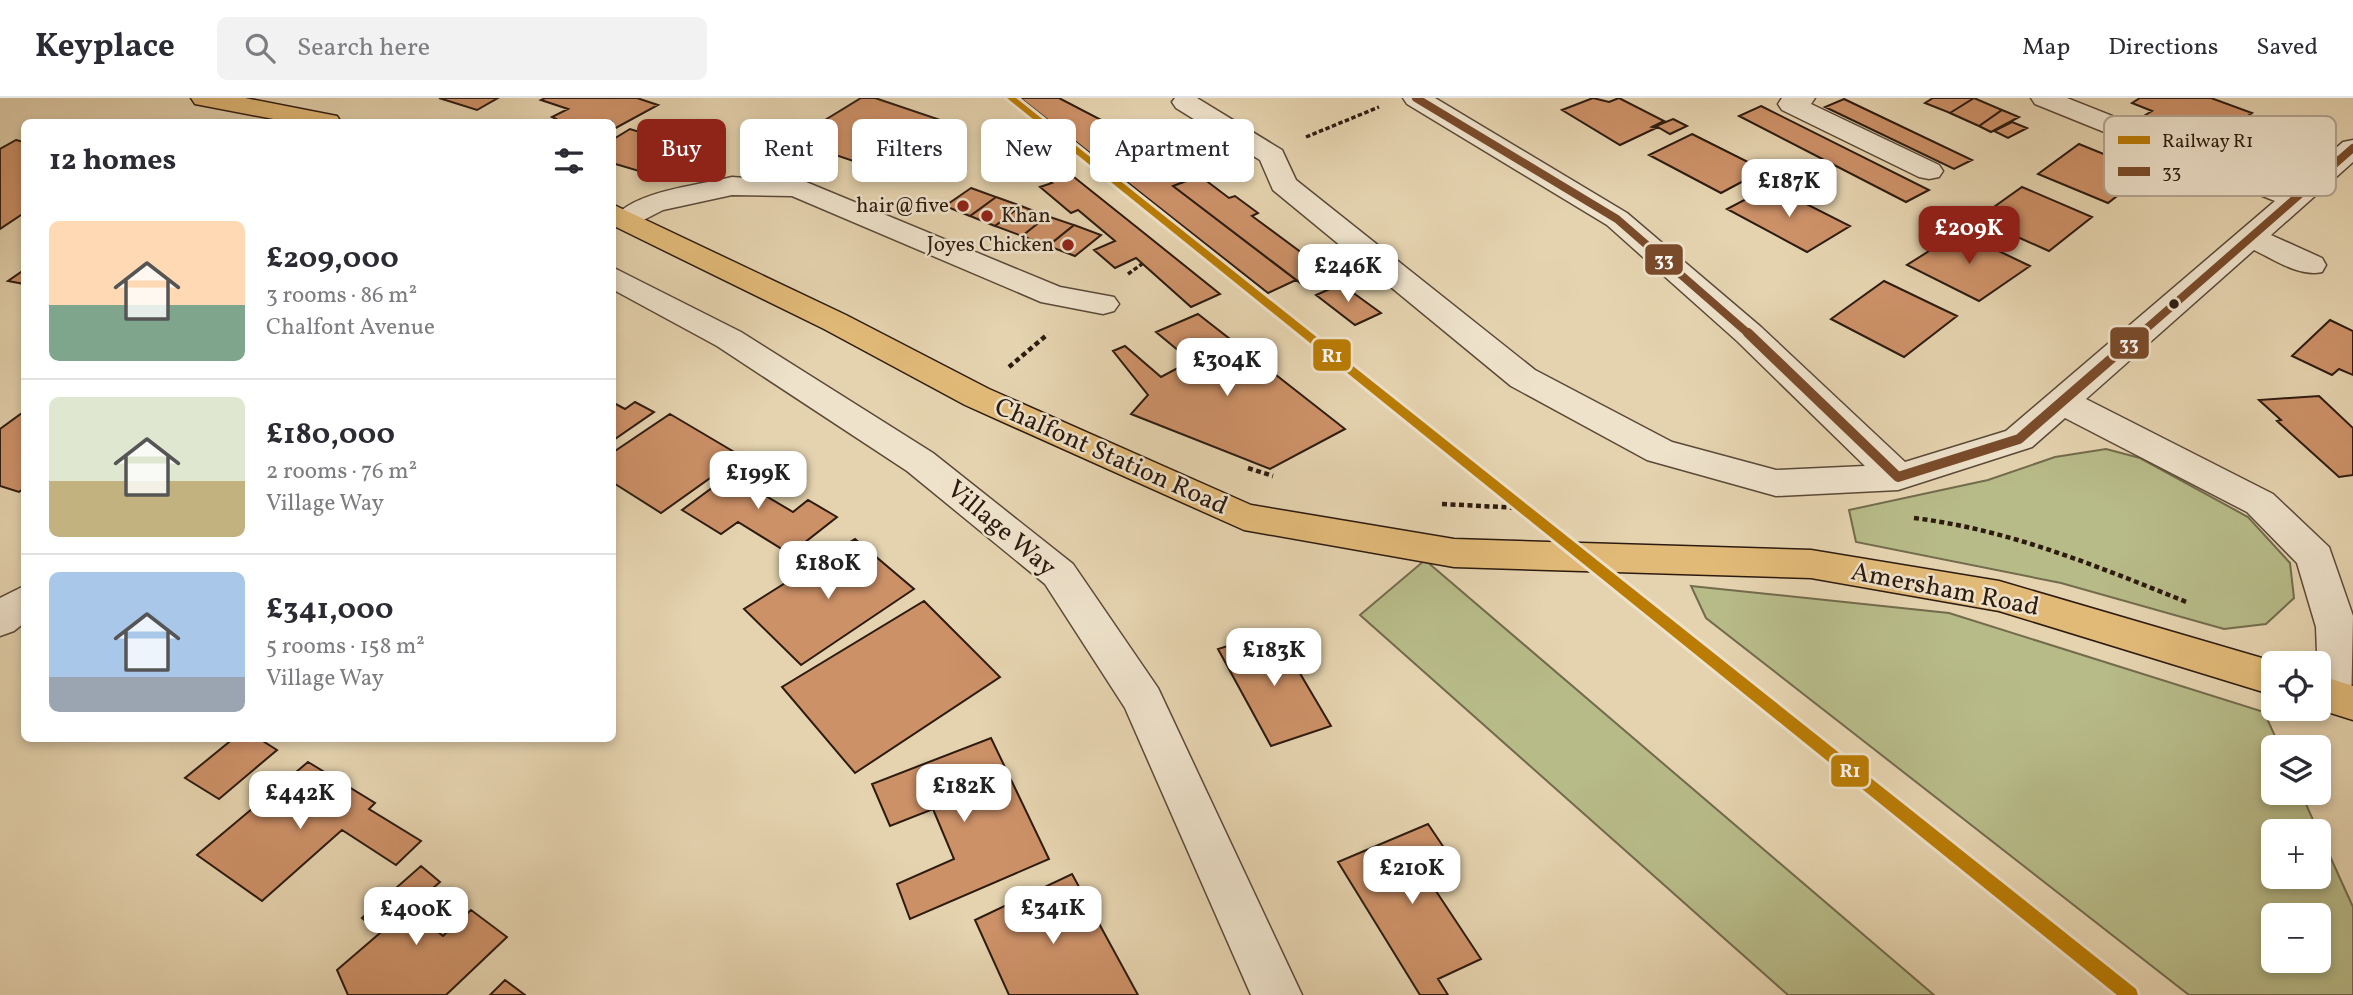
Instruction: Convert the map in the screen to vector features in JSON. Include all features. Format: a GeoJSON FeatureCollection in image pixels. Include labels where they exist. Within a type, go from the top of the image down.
{"type":"FeatureCollection","features":[{"type":"Feature","properties":{"kind":"main road"},"geometry":{"type":"LineString","coordinates":[[204,98],[312,119]]}},
{"type":"Feature","properties":{"kind":"main road","name":"Chalfont Station Road"},"geometry":{"type":"LineString","coordinates":[[620,216],[835,322],[977,397],[1244,517],[1454,553],[1649,558]]}},
{"type":"Feature","properties":{"kind":"main road","name":"Amersham Road"},"geometry":{"type":"LineString","coordinates":[[1649,558],[1811,564],[1999,596],[2261,674]]}},
{"type":"Feature","properties":{"kind":"street"},"geometry":{"type":"LineString","coordinates":[[1802,98],[1791,104],[1929,171]]}},
{"type":"Feature","properties":{"kind":"street"},"geometry":{"type":"LineString","coordinates":[[2044,98],[2104,122]]}},
{"type":"Feature","properties":{"kind":"street"},"geometry":{"type":"LineString","coordinates":[[1403,100],[1617,219],[1749,334],[1898,477]]}},
{"type":"Feature","properties":{"kind":"street"},"geometry":{"type":"LineString","coordinates":[[1185,102],[1272,156],[1283,184],[1523,378],[1649,445],[1776,483],[1898,477],[2019,439],[2296,196]]}},
{"type":"Feature","properties":{"kind":"street"},"geometry":{"type":"LineString","coordinates":[[2336,162],[2353,148]]}},
{"type":"Feature","properties":{"kind":"street"},"geometry":{"type":"LineString","coordinates":[[620,216],[653,204],[732,186],[796,188],[1052,295],[1103,304]]}},
{"type":"Feature","properties":{"kind":"street"},"geometry":{"type":"LineString","coordinates":[[2289,196],[2294,198]]}},
{"type":"Feature","properties":{"kind":"street"},"geometry":{"type":"LineString","coordinates":[[2250,237],[2311,265]]}},
{"type":"Feature","properties":{"kind":"street","name":"Village Way"},"geometry":{"type":"LineString","coordinates":[[616,278],[729,339],[920,462],[1059,574],[1143,699],[1277,995]]}},
{"type":"Feature","properties":{"kind":"street"},"geometry":{"type":"LineString","coordinates":[[2063,402],[2260,503],[2315,557],[2345,630],[2336,697]]}},
{"type":"Feature","properties":{"kind":"street"},"geometry":{"type":"LineString","coordinates":[[0,620],[21,603]]}},
{"type":"Feature","properties":{"kind":"path"},"geometry":{"type":"LineString","coordinates":[[1318,132],[1403,100]]}},
{"type":"Feature","properties":{"kind":"path"},"geometry":{"type":"LineString","coordinates":[[1002,374],[1033,346]]}},
{"type":"Feature","properties":{"kind":"path"},"geometry":{"type":"LineString","coordinates":[[1243,467],[1282,479]]}},
{"type":"Feature","properties":{"kind":"path"},"geometry":{"type":"LineString","coordinates":[[1428,503],[1523,508]]}},
{"type":"Feature","properties":{"kind":"path"},"geometry":{"type":"LineString","coordinates":[[1905,517],[1944,521],[2040,545],[2195,605]]}},
{"type":"Feature","properties":{"kind":"green space"},"geometry":{"type":"Polygon","coordinates":[[[2106,449],[2140,458],[2248,517],[2290,563],[2294,598],[2266,624],[2224,629],[2061,583],[1856,542],[1849,510],[1988,480],[2055,457],[2106,449]]]}},
{"type":"Feature","properties":{"kind":"green space"},"geometry":{"type":"Polygon","coordinates":[[[1425,560],[1934,995],[1788,995],[1360,615],[1425,560]]]}},
{"type":"Feature","properties":{"kind":"green space"},"geometry":{"type":"Polygon","coordinates":[[[1691,586],[1949,613],[2261,711],[2261,721],[2268,721],[2275,735],[2261,735],[2261,805],[2306,805],[2313,819],[2261,819],[2261,889],[2331,889],[2331,858],[2353,907],[2353,995],[2189,995],[1706,618],[1691,586]]]}},
{"type":"Feature","properties":{"kind":"building"},"geometry":{"type":"Polygon","coordinates":[[[439,98],[498,98],[477,110],[439,98]]]}},
{"type":"Feature","properties":{"kind":"building"},"geometry":{"type":"Polygon","coordinates":[[[637,98],[658,105],[616,128],[616,119],[556,119],[552,117],[568,109],[541,100],[637,98]]]}},
{"type":"Feature","properties":{"kind":"building"},"geometry":{"type":"Polygon","coordinates":[[[861,98],[875,98],[937,119],[852,119],[852,161],[838,156],[838,119],[827,119],[861,98]]]}},
{"type":"Feature","properties":{"kind":"building"},"geometry":{"type":"Polygon","coordinates":[[[1020,98],[1059,98],[1099,119],[1090,119],[1090,153],[1076,142],[1076,119],[1047,119],[1020,98]]]}},
{"type":"Feature","properties":{"kind":"building"},"geometry":{"type":"Polygon","coordinates":[[[1593,98],[1609,102],[1619,98],[1664,121],[1652,127],[1656,128],[1620,145],[1562,110],[1593,98]]]}},
{"type":"Feature","properties":{"kind":"building"},"geometry":{"type":"Polygon","coordinates":[[[1933,98],[1974,98],[1950,113],[1925,103],[1933,98]]]}},
{"type":"Feature","properties":{"kind":"building"},"geometry":{"type":"Polygon","coordinates":[[[1974,98],[2002,110],[1979,126],[1950,113],[1974,98]]]}},
{"type":"Feature","properties":{"kind":"building"},"geometry":{"type":"Polygon","coordinates":[[[2140,98],[2211,98],[2252,113],[2248,116],[2144,116],[2152,111],[2132,103],[2140,98]]]}},
{"type":"Feature","properties":{"kind":"building"},"geometry":{"type":"Polygon","coordinates":[[[1844,99],[1972,160],[1954,169],[1825,107],[1844,99]]]}},
{"type":"Feature","properties":{"kind":"building"},"geometry":{"type":"Polygon","coordinates":[[[1761,106],[1929,190],[1906,202],[1739,116],[1761,106]]]}},
{"type":"Feature","properties":{"kind":"building"},"geometry":{"type":"Polygon","coordinates":[[[2002,110],[2019,117],[1991,132],[1979,126],[2002,110]]]}},
{"type":"Feature","properties":{"kind":"building"},"geometry":{"type":"Polygon","coordinates":[[[1673,119],[1687,126],[1670,134],[1656,126],[1673,119]]]}},
{"type":"Feature","properties":{"kind":"building"},"geometry":{"type":"Polygon","coordinates":[[[2012,122],[2027,128],[2008,138],[1994,131],[2012,122]]]}},
{"type":"Feature","properties":{"kind":"building"},"geometry":{"type":"Polygon","coordinates":[[[630,129],[637,131],[637,170],[616,164],[616,138],[630,129]]]}},
{"type":"Feature","properties":{"kind":"building"},"geometry":{"type":"Polygon","coordinates":[[[1692,134],[1764,170],[1721,193],[1649,155],[1692,134]]]}},
{"type":"Feature","properties":{"kind":"building"},"geometry":{"type":"Polygon","coordinates":[[[16,140],[21,141],[21,215],[0,229],[0,149],[16,140]]]}},
{"type":"Feature","properties":{"kind":"building"},"geometry":{"type":"Polygon","coordinates":[[[2079,144],[2104,154],[2104,196],[2117,196],[2108,203],[2038,174],[2079,144]]]}},
{"type":"Feature","properties":{"kind":"building"},"geometry":{"type":"Polygon","coordinates":[[[1076,179],[1220,294],[1191,307],[1136,258],[1115,268],[1094,250],[1115,241],[1078,210],[1071,213],[1040,187],[1052,183],[1076,182],[1076,179]]]}},
{"type":"Feature","properties":{"kind":"building"},"geometry":{"type":"Polygon","coordinates":[[[1127,182],[1183,182],[1173,186],[1296,280],[1268,293],[1127,182]]]}},
{"type":"Feature","properties":{"kind":"building"},"geometry":{"type":"Polygon","coordinates":[[[1184,182],[1208,182],[1229,198],[1235,196],[1258,213],[1252,216],[1329,273],[1303,285],[1173,186],[1184,182]]]}},
{"type":"Feature","properties":{"kind":"building"},"geometry":{"type":"Polygon","coordinates":[[[1771,186],[1850,226],[1807,252],[1727,209],[1771,186]]]}},
{"type":"Feature","properties":{"kind":"building"},"geometry":{"type":"Polygon","coordinates":[[[2022,187],[2092,217],[2049,251],[1977,219],[2022,187]]]}},
{"type":"Feature","properties":{"kind":"building"},"geometry":{"type":"Polygon","coordinates":[[[971,188],[996,197],[970,216],[945,206],[971,188]]]}},
{"type":"Feature","properties":{"kind":"building"},"geometry":{"type":"Polygon","coordinates":[[[996,197],[1021,206],[995,226],[970,216],[996,197]]]}},
{"type":"Feature","properties":{"kind":"building"},"geometry":{"type":"Polygon","coordinates":[[[1021,206],[1047,216],[1022,236],[995,226],[1021,206]]]}},
{"type":"Feature","properties":{"kind":"building"},"geometry":{"type":"Polygon","coordinates":[[[1047,216],[1074,225],[1048,246],[1022,236],[1047,216]]]}},
{"type":"Feature","properties":{"kind":"building"},"geometry":{"type":"Polygon","coordinates":[[[1074,225],[1101,235],[1075,256],[1048,246],[1074,225]]]}},
{"type":"Feature","properties":{"kind":"building"},"geometry":{"type":"Polygon","coordinates":[[[1959,232],[2030,266],[1979,301],[1907,265],[1959,232]]]}},
{"type":"Feature","properties":{"kind":"building"},"geometry":{"type":"Polygon","coordinates":[[[21,272],[21,283],[8,281],[21,272]]]}},
{"type":"Feature","properties":{"kind":"building"},"geometry":{"type":"Polygon","coordinates":[[[1884,281],[1957,316],[1904,357],[1831,319],[1884,281]]]}},
{"type":"Feature","properties":{"kind":"building"},"geometry":{"type":"Polygon","coordinates":[[[1341,284],[1381,313],[1355,325],[1316,295],[1341,284]]]}},
{"type":"Feature","properties":{"kind":"building"},"geometry":{"type":"Polygon","coordinates":[[[1198,314],[1345,429],[1270,469],[1131,414],[1148,395],[1113,351],[1125,346],[1161,377],[1191,361],[1156,332],[1198,314]]]}},
{"type":"Feature","properties":{"kind":"building"},"geometry":{"type":"Polygon","coordinates":[[[2330,320],[2353,331],[2353,375],[2339,369],[2332,375],[2292,356],[2330,320]]]}},
{"type":"Feature","properties":{"kind":"building"},"geometry":{"type":"Polygon","coordinates":[[[2319,396],[2353,428],[2353,475],[2339,477],[2277,421],[2281,420],[2259,400],[2319,396]]]}},
{"type":"Feature","properties":{"kind":"building"},"geometry":{"type":"Polygon","coordinates":[[[635,402],[654,412],[616,438],[616,404],[625,409],[635,402]]]}},
{"type":"Feature","properties":{"kind":"building"},"geometry":{"type":"Polygon","coordinates":[[[21,414],[19,492],[0,486],[0,429],[21,414]]]}},
{"type":"Feature","properties":{"kind":"building"},"geometry":{"type":"Polygon","coordinates":[[[670,414],[741,456],[661,513],[616,485],[616,450],[670,414]]]}},
{"type":"Feature","properties":{"kind":"building"},"geometry":{"type":"Polygon","coordinates":[[[743,465],[774,483],[761,493],[793,512],[808,500],[837,517],[790,554],[738,522],[721,534],[682,510],[743,465]]]}},
{"type":"Feature","properties":{"kind":"building"},"geometry":{"type":"Polygon","coordinates":[[[855,539],[914,589],[801,665],[744,609],[855,539]]]}},
{"type":"Feature","properties":{"kind":"building"},"geometry":{"type":"Polygon","coordinates":[[[924,601],[1000,677],[855,773],[782,687],[924,601]]]}},
{"type":"Feature","properties":{"kind":"building"},"geometry":{"type":"Polygon","coordinates":[[[1275,631],[1331,726],[1271,746],[1218,649],[1275,631]]]}},
{"type":"Feature","properties":{"kind":"building"},"geometry":{"type":"Polygon","coordinates":[[[991,738],[1049,859],[910,919],[897,884],[954,859],[933,809],[890,826],[872,784],[991,738]]]}},
{"type":"Feature","properties":{"kind":"building"},"geometry":{"type":"Polygon","coordinates":[[[229,742],[264,742],[277,750],[219,799],[185,778],[229,742]]]}},
{"type":"Feature","properties":{"kind":"building"},"geometry":{"type":"Polygon","coordinates":[[[308,762],[375,803],[369,809],[421,841],[396,865],[342,830],[262,901],[197,855],[308,762]]]}},
{"type":"Feature","properties":{"kind":"building"},"geometry":{"type":"Polygon","coordinates":[[[1428,824],[1457,867],[1428,879],[1481,959],[1438,979],[1448,995],[1420,995],[1338,862],[1428,824]]]}},
{"type":"Feature","properties":{"kind":"building"},"geometry":{"type":"Polygon","coordinates":[[[421,866],[440,882],[409,909],[443,936],[471,910],[507,937],[446,995],[348,995],[337,970],[380,933],[362,918],[421,866]]]}},
{"type":"Feature","properties":{"kind":"building"},"geometry":{"type":"Polygon","coordinates":[[[1072,874],[1138,995],[1009,995],[975,920],[1072,874]]]}},
{"type":"Feature","properties":{"kind":"building"},"geometry":{"type":"Polygon","coordinates":[[[505,980],[525,995],[490,995],[505,980]]]}},
{"type":"Feature","properties":{"kind":"rail line","name":"R1"},"geometry":{"type":"LineString","coordinates":[[1011,98],[2130,995]]}},
{"type":"Feature","properties":{"kind":"transit line","name":"33"},"geometry":{"type":"LineString","coordinates":[[1416,98],[1617,219],[1749,334],[1898,477],[2019,439],[2298,196]]}},
{"type":"Feature","properties":{"kind":"transit line","name":"33"},"geometry":{"type":"LineString","coordinates":[[2336,163],[2353,148]]}},
{"type":"Feature","properties":{"kind":"place","name":"hair@five"},"geometry":{"type":"Point","coordinates":[963,206]}},
{"type":"Feature","properties":{"kind":"place","name":"Khan"},"geometry":{"type":"Point","coordinates":[987,216]}},
{"type":"Feature","properties":{"kind":"place","name":"Joyes Chicken"},"geometry":{"type":"Point","coordinates":[1068,245]}}]}
